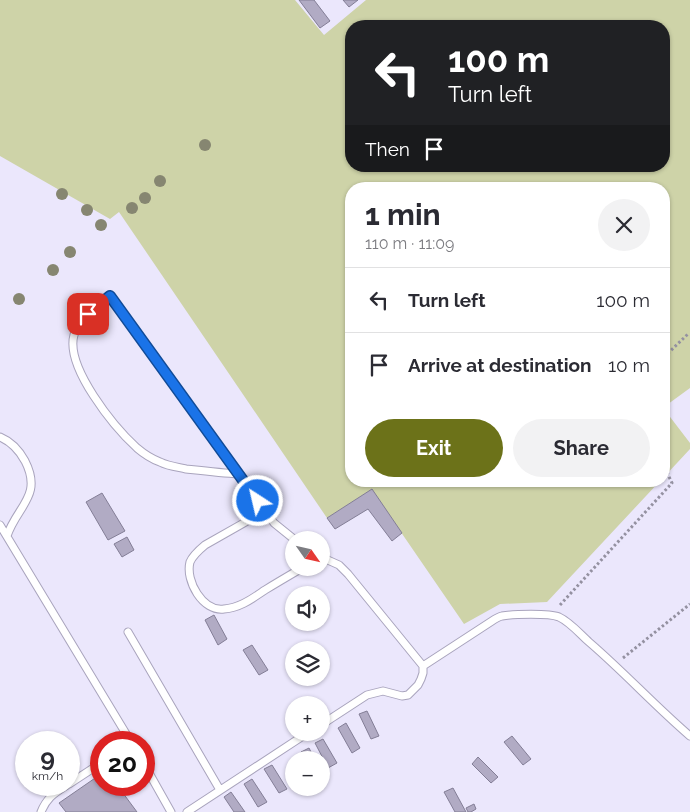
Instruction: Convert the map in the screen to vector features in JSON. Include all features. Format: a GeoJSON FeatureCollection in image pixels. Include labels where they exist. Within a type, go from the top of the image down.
{"type":"FeatureCollection","features":[{"type":"Feature","properties":{"kind":"lane"},"geometry":{"type":"LineString","coordinates":[[239,474],[212,473],[162,464],[138,449],[106,412],[77,365],[73,342],[80,323],[88,314],[110,296],[239,474],[265,511],[274,523],[285,532]]}},
{"type":"Feature","properties":{"kind":"lane"},"geometry":{"type":"LineString","coordinates":[[0,438],[7,440],[22,455],[30,475],[31,484],[31,492],[28,499],[10,527],[7,536]]}},
{"type":"Feature","properties":{"kind":"lane"},"geometry":{"type":"LineString","coordinates":[[265,511],[205,545],[197,552],[190,562],[190,578],[201,599],[208,605],[223,610],[241,604],[288,576]]}},
{"type":"Feature","properties":{"kind":"lane"},"geometry":{"type":"LineString","coordinates":[[0,525],[124,731]]}},
{"type":"Feature","properties":{"kind":"lane"},"geometry":{"type":"LineString","coordinates":[[330,561],[339,565],[348,574],[423,666],[423,673],[418,685],[408,695],[402,696],[383,691],[367,695],[330,719]]}},
{"type":"Feature","properties":{"kind":"lane"},"geometry":{"type":"LineString","coordinates":[[423,666],[500,617],[537,614],[560,617],[615,665],[690,736]]}},
{"type":"Feature","properties":{"kind":"lane"},"geometry":{"type":"LineString","coordinates":[[128,632],[220,790]]}},
{"type":"Feature","properties":{"kind":"lane"},"geometry":{"type":"LineString","coordinates":[[187,812],[296,741]]}},
{"type":"Feature","properties":{"kind":"lane"},"geometry":{"type":"LineString","coordinates":[[155,784],[171,812]]}},
{"type":"Feature","properties":{"kind":"lane"},"geometry":{"type":"LineString","coordinates":[[41,812],[44,804],[51,796]]}},
{"type":"Feature","properties":{"kind":"path"},"geometry":{"type":"LineString","coordinates":[[670,351],[688,334]]}},
{"type":"Feature","properties":{"kind":"path"},"geometry":{"type":"LineString","coordinates":[[551,615],[668,487]]}},
{"type":"Feature","properties":{"kind":"path"},"geometry":{"type":"LineString","coordinates":[[615,665],[690,604]]}},
{"type":"Feature","properties":{"kind":"green space"},"geometry":{"type":"Polygon","coordinates":[[[0,0],[295,0],[324,35],[366,0],[690,0],[690,388],[670,403],[670,182],[345,182],[345,487],[654,487],[547,602],[500,604],[464,624],[372,490],[327,518],[119,212],[110,219],[0,156],[0,0]]]}},
{"type":"Feature","properties":{"kind":"green space"},"geometry":{"type":"Polygon","coordinates":[[[670,417],[690,443],[690,449],[670,471],[670,417]]]}},
{"type":"Feature","properties":{"kind":"building"},"geometry":{"type":"Polygon","coordinates":[[[299,0],[314,0],[330,21],[320,28],[299,0]]]}},
{"type":"Feature","properties":{"kind":"building"},"geometry":{"type":"Polygon","coordinates":[[[343,0],[358,0],[349,7],[343,0]]]}},
{"type":"Feature","properties":{"kind":"building"},"geometry":{"type":"Polygon","coordinates":[[[372,489],[402,533],[392,541],[368,509],[335,529],[327,518],[372,489]]]}},
{"type":"Feature","properties":{"kind":"building"},"geometry":{"type":"Polygon","coordinates":[[[102,493],[125,531],[108,540],[86,502],[102,493]]]}},
{"type":"Feature","properties":{"kind":"building"},"geometry":{"type":"Polygon","coordinates":[[[127,537],[134,550],[122,557],[114,544],[127,537]]]}},
{"type":"Feature","properties":{"kind":"building"},"geometry":{"type":"Polygon","coordinates":[[[214,615],[227,639],[218,645],[205,620],[214,615]]]}},
{"type":"Feature","properties":{"kind":"building"},"geometry":{"type":"Polygon","coordinates":[[[252,645],[268,670],[259,675],[243,650],[252,645]]]}},
{"type":"Feature","properties":{"kind":"building"},"geometry":{"type":"Polygon","coordinates":[[[367,711],[379,736],[371,739],[359,714],[367,711]]]}},
{"type":"Feature","properties":{"kind":"building"},"geometry":{"type":"Polygon","coordinates":[[[346,723],[360,748],[352,753],[338,728],[346,723]]]}},
{"type":"Feature","properties":{"kind":"building"},"geometry":{"type":"Polygon","coordinates":[[[512,736],[531,759],[523,765],[504,742],[512,736]]]}},
{"type":"Feature","properties":{"kind":"building"},"geometry":{"type":"Polygon","coordinates":[[[324,741],[330,751],[319,751],[315,743],[324,741]]]}},
{"type":"Feature","properties":{"kind":"building"},"geometry":{"type":"Polygon","coordinates":[[[330,751],[337,763],[330,767],[330,751]]]}},
{"type":"Feature","properties":{"kind":"building"},"geometry":{"type":"Polygon","coordinates":[[[478,757],[498,777],[491,783],[472,764],[478,757]]]}},
{"type":"Feature","properties":{"kind":"building"},"geometry":{"type":"Polygon","coordinates":[[[272,765],[285,786],[285,790],[279,793],[264,769],[272,765]]]}},
{"type":"Feature","properties":{"kind":"building"},"geometry":{"type":"Polygon","coordinates":[[[252,779],[267,802],[258,807],[244,784],[252,779]]]}},
{"type":"Feature","properties":{"kind":"building"},"geometry":{"type":"Polygon","coordinates":[[[90,782],[90,796],[125,796],[137,812],[66,812],[59,803],[69,796],[80,796],[80,788],[90,782]]]}},
{"type":"Feature","properties":{"kind":"building"},"geometry":{"type":"Polygon","coordinates":[[[453,788],[466,812],[455,812],[444,792],[453,788]]]}},
{"type":"Feature","properties":{"kind":"building"},"geometry":{"type":"Polygon","coordinates":[[[231,792],[245,812],[234,812],[224,797],[231,792]]]}},
{"type":"Feature","properties":{"kind":"building"},"geometry":{"type":"Polygon","coordinates":[[[474,804],[476,809],[468,812],[466,808],[474,804]]]}},
{"type":"Feature","properties":{"kind":"route"},"geometry":{"type":"LineString","coordinates":[[88,314],[110,296],[258,501]]}}]}
